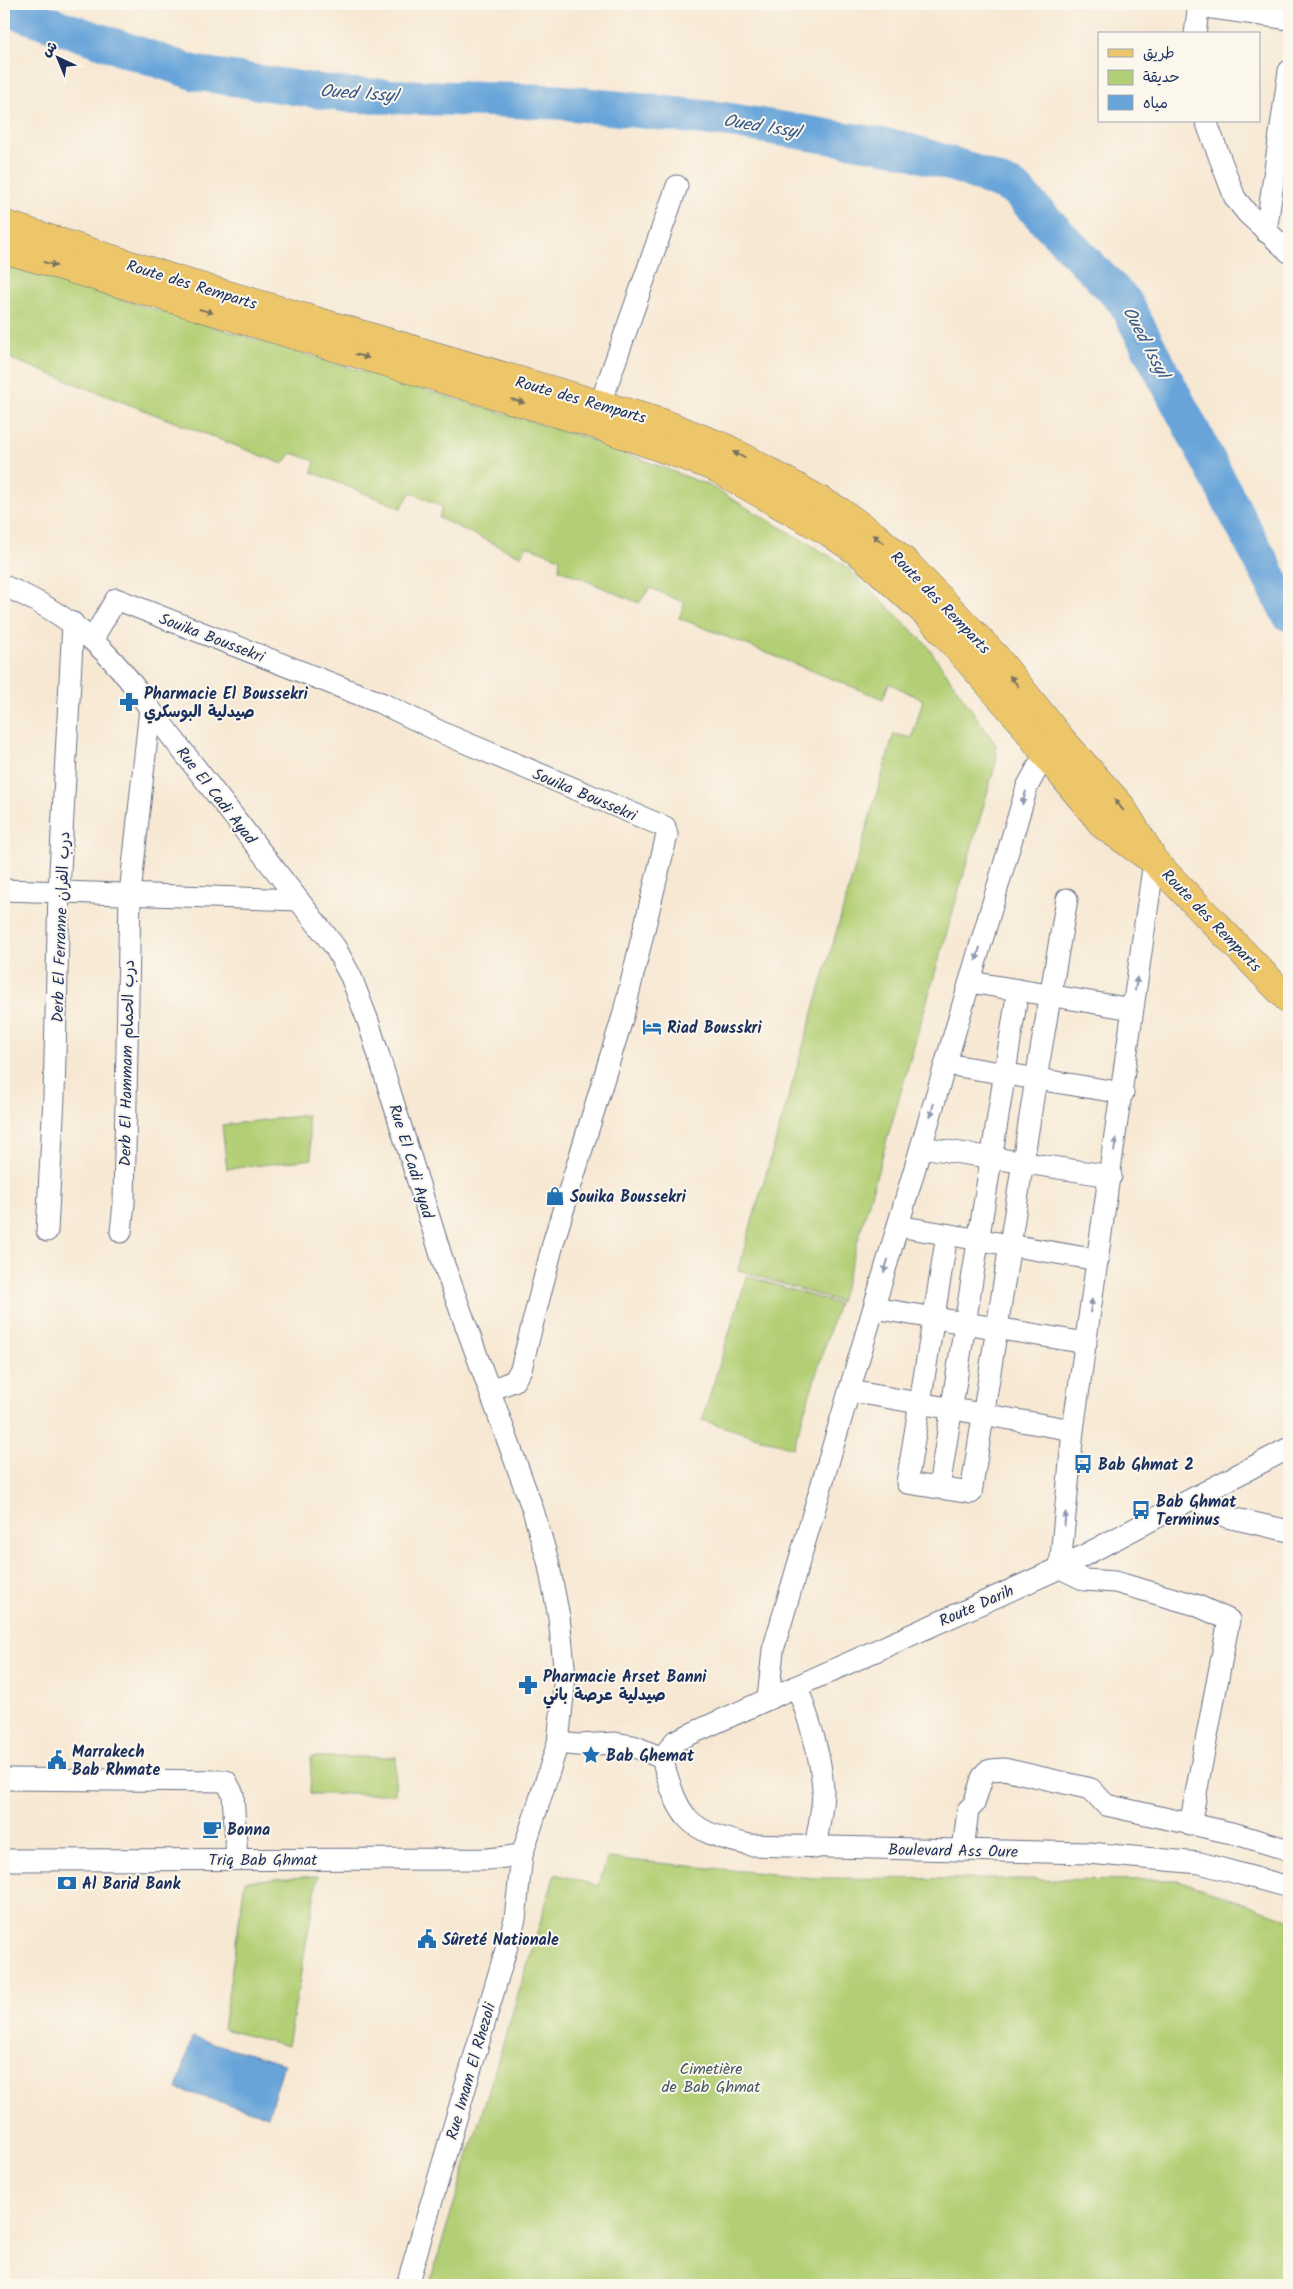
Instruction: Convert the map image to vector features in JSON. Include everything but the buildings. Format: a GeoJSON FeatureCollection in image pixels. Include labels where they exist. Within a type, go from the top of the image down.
{"type":"FeatureCollection","features":[{"type":"Feature","properties":{"kind":"main road","name":"Route des Remparts"},"geometry":{"type":"LineString","coordinates":[[4,224],[597,414]]}},
{"type":"Feature","properties":{"kind":"main road","name":"Route des Remparts"},"geometry":{"type":"LineString","coordinates":[[4,249],[597,414],[663,423],[726,448],[841,512],[875,536],[944,600],[995,656],[1053,747],[1121,806],[1154,861],[1289,1000]]}},
{"type":"Feature","properties":{"kind":"street"},"geometry":{"type":"LineString","coordinates":[[1195,32],[1199,5],[1289,18]]}},
{"type":"Feature","properties":{"kind":"street"},"geometry":{"type":"LineString","coordinates":[[1266,232],[1287,99],[1289,71]]}},
{"type":"Feature","properties":{"kind":"street"},"geometry":{"type":"LineString","coordinates":[[1206,122],[1235,198],[1246,213],[1289,252]]}},
{"type":"Feature","properties":{"kind":"street"},"geometry":{"type":"LineString","coordinates":[[597,414],[677,186]]}},
{"type":"Feature","properties":{"kind":"street","name":"Rue El Cadi Ayad"},"geometry":{"type":"LineString","coordinates":[[4,586],[53,610],[73,623],[92,640],[136,687],[150,709],[335,947],[351,977],[368,1021],[444,1266],[533,1510],[548,1561],[557,1608],[565,1676],[568,1744],[522,1855]]}},
{"type":"Feature","properties":{"kind":"street","name":"Souika Boussekri"},"geometry":{"type":"LineString","coordinates":[[92,640],[116,599],[381,703],[445,734],[665,827],[667,835],[622,1016],[554,1240],[521,1369],[514,1381],[490,1390]]}},
{"type":"Feature","properties":{"kind":"street","name":"Derb El Ferranne درب الفران"},"geometry":{"type":"LineString","coordinates":[[47,1231],[54,1097],[59,891],[73,623]]}},
{"type":"Feature","properties":{"kind":"street","name":"Derb El Hammam درب الحمام"},"geometry":{"type":"LineString","coordinates":[[121,1232],[124,1203],[130,894],[150,709]]}},
{"type":"Feature","properties":{"kind":"street"},"geometry":{"type":"LineString","coordinates":[[768,1700],[773,1650],[1027,787],[1053,747]]}},
{"type":"Feature","properties":{"kind":"street"},"geometry":{"type":"LineString","coordinates":[[1154,861],[1132,1009],[1111,1176],[1073,1430],[1060,1568],[1085,1580],[1114,1582],[1196,1605],[1229,1620],[1190,1825]]}},
{"type":"Feature","properties":{"kind":"street"},"geometry":{"type":"LineString","coordinates":[[4,890],[298,900]]}},
{"type":"Feature","properties":{"kind":"street"},"geometry":{"type":"LineString","coordinates":[[946,1235],[907,1482],[971,1493],[999,1329],[1036,1079],[1067,898]]}},
{"type":"Feature","properties":{"kind":"street"},"geometry":{"type":"LineString","coordinates":[[970,982],[1132,1009]]}},
{"type":"Feature","properties":{"kind":"street"},"geometry":{"type":"LineString","coordinates":[[938,1488],[980,1240],[991,1157],[1018,990]]}},
{"type":"Feature","properties":{"kind":"street"},"geometry":{"type":"LineString","coordinates":[[946,1064],[1122,1093]]}},
{"type":"Feature","properties":{"kind":"street"},"geometry":{"type":"LineString","coordinates":[[922,1147],[1111,1176]]}},
{"type":"Feature","properties":{"kind":"street"},"geometry":{"type":"LineString","coordinates":[[898,1226],[1098,1260]]}},
{"type":"Feature","properties":{"kind":"street"},"geometry":{"type":"LineString","coordinates":[[874,1308],[1086,1343]]}},
{"type":"Feature","properties":{"kind":"street"},"geometry":{"type":"LineString","coordinates":[[850,1391],[1073,1430]]}},
{"type":"Feature","properties":{"kind":"street","name":"Route Darih"},"geometry":{"type":"LineString","coordinates":[[662,1758],[675,1741],[1060,1568],[1289,1448]]}},
{"type":"Feature","properties":{"kind":"street"},"geometry":{"type":"LineString","coordinates":[[1194,1499],[1227,1517],[1289,1531]]}},
{"type":"Feature","properties":{"kind":"street"},"geometry":{"type":"LineString","coordinates":[[797,1686],[810,1722],[821,1774],[823,1792],[815,1848]]}},
{"type":"Feature","properties":{"kind":"street"},"geometry":{"type":"LineString","coordinates":[[568,1744],[591,1755],[613,1754],[633,1746],[662,1758]]}},
{"type":"Feature","properties":{"kind":"street","name":"Boulevard Ass Oure"},"geometry":{"type":"LineString","coordinates":[[662,1758],[672,1794],[681,1812],[696,1827],[719,1838],[750,1845],[1088,1853],[1200,1863],[1289,1888]]}},
{"type":"Feature","properties":{"kind":"street"},"geometry":{"type":"LineString","coordinates":[[963,1850],[968,1810],[974,1804],[982,1778],[986,1772],[992,1770],[1019,1771],[1091,1789],[1106,1805],[1236,1834],[1289,1850]]}},
{"type":"Feature","properties":{"kind":"street"},"geometry":{"type":"LineString","coordinates":[[4,1779],[226,1780],[233,1794],[237,1859]]}},
{"type":"Feature","properties":{"kind":"street","name":"Triq Bab Ghmat"},"geometry":{"type":"LineString","coordinates":[[4,1860],[488,1859],[522,1855]]}},
{"type":"Feature","properties":{"kind":"street","name":"Rue Imam El Rhezoli"},"geometry":{"type":"LineString","coordinates":[[407,2285],[515,1919],[522,1855]]}},
{"type":"Feature","properties":{"kind":"green space"},"geometry":{"type":"Polygon","coordinates":[[[4,262],[23,270],[587,438],[708,485],[845,565],[926,644],[996,745],[997,759],[840,1302],[738,1270],[894,734],[912,738],[923,700],[889,683],[883,699],[679,618],[685,603],[650,588],[639,603],[559,569],[560,558],[527,546],[520,556],[439,518],[442,507],[411,492],[401,508],[312,472],[315,461],[292,453],[283,464],[4,356],[4,262]]]}},
{"type":"Feature","properties":{"kind":"green space"},"geometry":{"type":"Polygon","coordinates":[[[307,1115],[312,1159],[227,1169],[222,1125],[307,1115]]]}},
{"type":"Feature","properties":{"kind":"green space"},"geometry":{"type":"Polygon","coordinates":[[[747,1276],[838,1304],[793,1448],[702,1420],[747,1276]]]}},
{"type":"Feature","properties":{"kind":"green space"},"geometry":{"type":"Polygon","coordinates":[[[311,1757],[396,1757],[395,1794],[310,1794],[311,1757]]]}},
{"type":"Feature","properties":{"kind":"green space","name":"Cimetière de Bab Ghmat"},"geometry":{"type":"Polygon","coordinates":[[[607,1858],[814,1878],[1178,1880],[1289,1919],[1289,2285],[429,2285],[555,1874],[599,1886],[607,1858]]]}},
{"type":"Feature","properties":{"kind":"green space"},"geometry":{"type":"Polygon","coordinates":[[[318,1876],[288,2046],[223,2029],[245,1881],[318,1876]]]}},
{"type":"Feature","properties":{"kind":"water"},"geometry":{"type":"Polygon","coordinates":[[[192,2037],[284,2064],[268,2116],[177,2089],[192,2037]]]}},
{"type":"Feature","properties":{"kind":"waterway","name":"Oued Issyl"},"geometry":{"type":"LineString","coordinates":[[4,8],[195,73],[345,95],[559,102],[727,120],[899,148],[961,167],[1014,188],[1125,302],[1289,614]]}},
{"type":"Feature","properties":{"kind":"place","name":"Pharmacie El Boussekri صيدلية البوسكري"},"geometry":{"type":"Point","coordinates":[129,702]}},
{"type":"Feature","properties":{"kind":"place","name":"Riad Bousskri"},"geometry":{"type":"Point","coordinates":[652,1027]}},
{"type":"Feature","properties":{"kind":"place","name":"Souika Boussekri"},"geometry":{"type":"Point","coordinates":[555,1196]}},
{"type":"Feature","properties":{"kind":"place","name":"Bab Ghmat 2"},"geometry":{"type":"Point","coordinates":[1083,1464]}},
{"type":"Feature","properties":{"kind":"place","name":"Bab Ghmat Terminus"},"geometry":{"type":"Point","coordinates":[1141,1510]}},
{"type":"Feature","properties":{"kind":"place","name":"Pharmacie Arset Banni صيدلية عرصة باني"},"geometry":{"type":"Point","coordinates":[528,1685]}},
{"type":"Feature","properties":{"kind":"place","name":"Bab Ghemat"},"geometry":{"type":"Point","coordinates":[591,1755]}},
{"type":"Feature","properties":{"kind":"place","name":"Marrakech Bab Rhmate"},"geometry":{"type":"Point","coordinates":[57,1760]}},
{"type":"Feature","properties":{"kind":"place","name":"Bonna"},"geometry":{"type":"Point","coordinates":[212,1829]}},
{"type":"Feature","properties":{"kind":"place","name":"Al Barid Bank"},"geometry":{"type":"Point","coordinates":[67,1883]}},
{"type":"Feature","properties":{"kind":"place","name":"Sûreté Nationale"},"geometry":{"type":"Point","coordinates":[427,1939]}}]}
